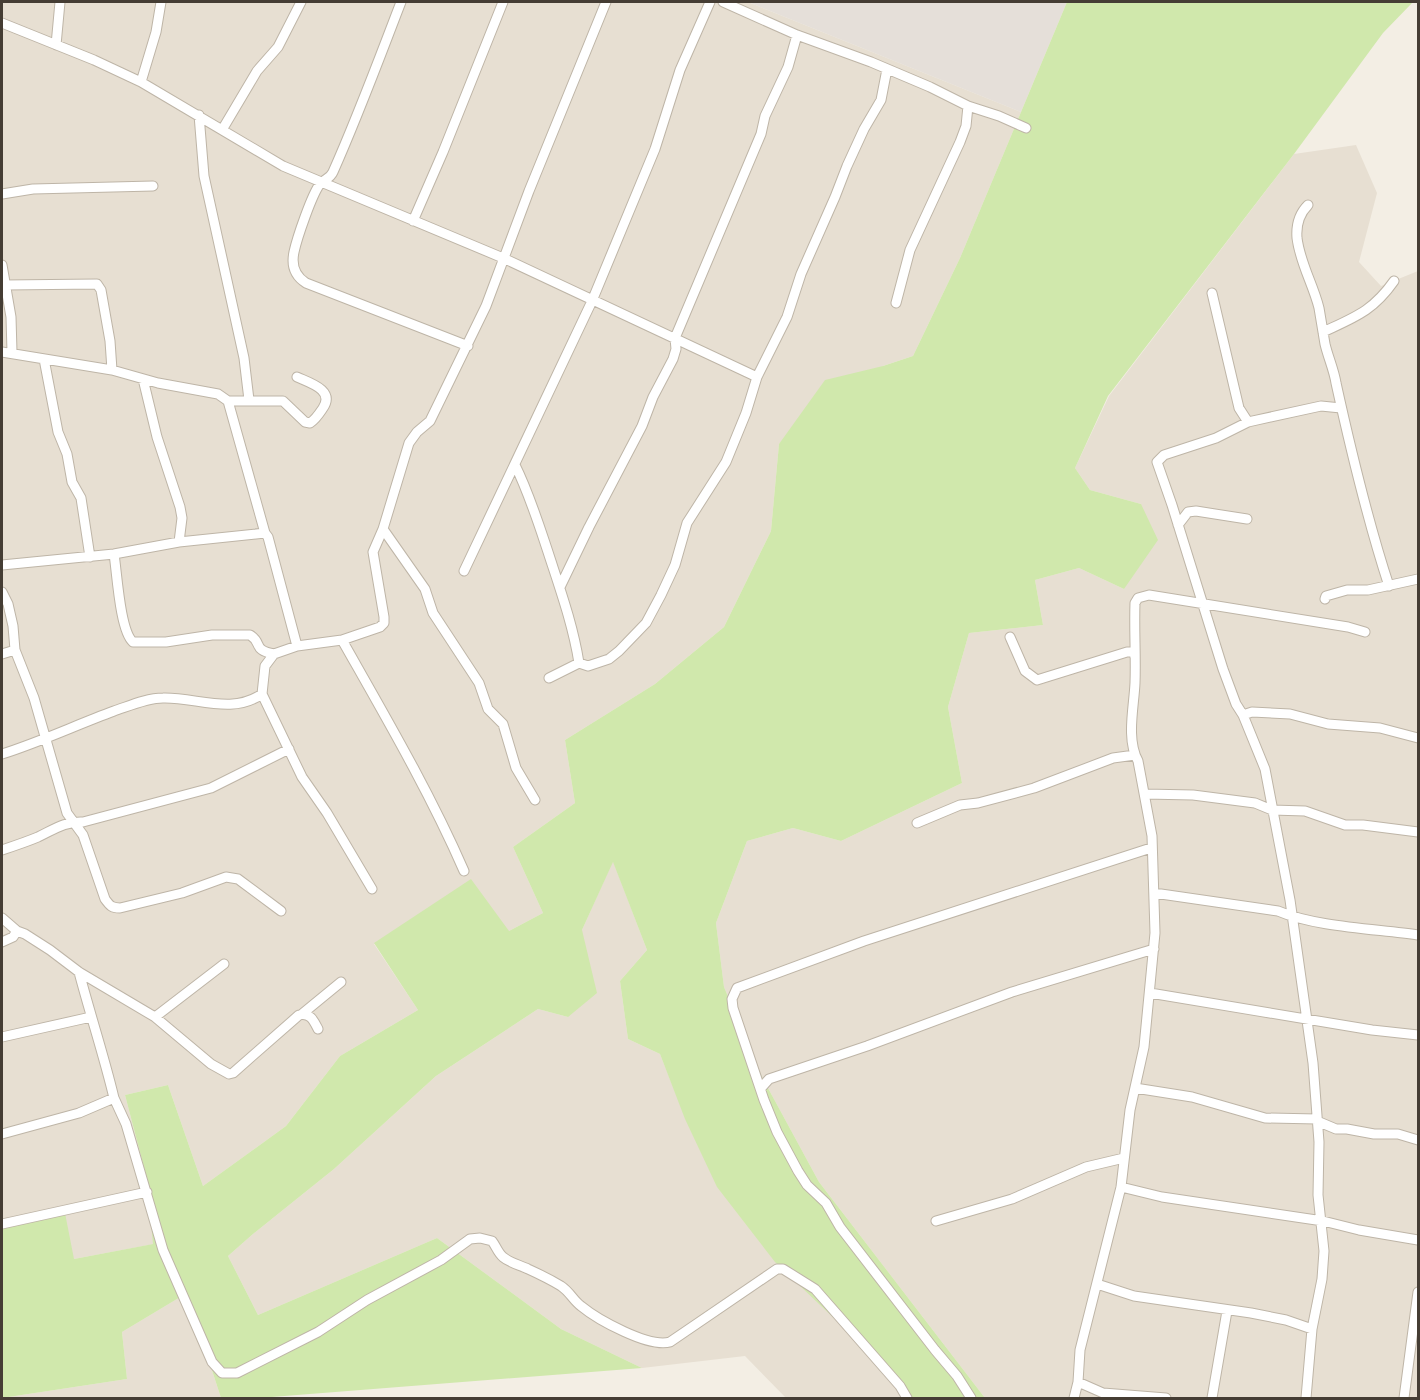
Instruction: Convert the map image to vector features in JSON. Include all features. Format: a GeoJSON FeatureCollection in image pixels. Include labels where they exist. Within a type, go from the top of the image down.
{"type":"FeatureCollection","features":[{"type":"Feature","properties":{"kind":"street"},"geometry":{"type":"LineString","coordinates":[[56,45],[60,2]]}},
{"type":"Feature","properties":{"kind":"street"},"geometry":{"type":"LineString","coordinates":[[141,82],[156,32],[161,2]]}},
{"type":"Feature","properties":{"kind":"street"},"geometry":{"type":"LineString","coordinates":[[222,130],[257,71],[278,47],[301,2]]}},
{"type":"Feature","properties":{"kind":"street"},"geometry":{"type":"LineString","coordinates":[[401,2],[332,175],[321,183],[301,228],[293,254],[293,262],[297,278],[306,283],[468,346]]}},
{"type":"Feature","properties":{"kind":"street"},"geometry":{"type":"LineString","coordinates":[[413,220],[444,152],[503,2]]}},
{"type":"Feature","properties":{"kind":"street"},"geometry":{"type":"LineString","coordinates":[[114,554],[118,576],[118,595],[129,640],[133,642],[166,642],[222,634],[250,635],[260,650],[274,654],[297,646],[342,640],[380,627],[384,623],[373,552],[383,529],[409,443],[417,432],[430,421],[486,306],[503,258],[606,2]]}},
{"type":"Feature","properties":{"kind":"street"},"geometry":{"type":"LineString","coordinates":[[464,572],[592,301],[655,149],[680,70],[710,2]]}},
{"type":"Feature","properties":{"kind":"street"},"geometry":{"type":"LineString","coordinates":[[723,2],[797,35],[908,77],[968,106],[1026,128]]}},
{"type":"Feature","properties":{"kind":"street"},"geometry":{"type":"LineString","coordinates":[[2,23],[141,82],[283,166],[503,258],[757,377]]}},
{"type":"Feature","properties":{"kind":"street"},"geometry":{"type":"LineString","coordinates":[[560,587],[642,426],[653,397],[673,358],[676,349],[675,338],[761,134],[765,116],[788,67],[797,35]]}},
{"type":"Feature","properties":{"kind":"street"},"geometry":{"type":"LineString","coordinates":[[549,678],[579,663],[588,666],[609,659],[646,623],[675,565],[687,523],[726,462],[746,413],[757,377],[787,317],[801,274],[847,166],[864,129],[881,100],[887,69]]}},
{"type":"Feature","properties":{"kind":"street"},"geometry":{"type":"LineString","coordinates":[[896,303],[910,250],[960,142],[966,126],[968,106]]}},
{"type":"Feature","properties":{"kind":"street"},"geometry":{"type":"LineString","coordinates":[[199,115],[204,176],[244,358],[249,400]]}},
{"type":"Feature","properties":{"kind":"street"},"geometry":{"type":"LineString","coordinates":[[2,194],[33,189],[153,186]]}},
{"type":"Feature","properties":{"kind":"street"},"geometry":{"type":"LineString","coordinates":[[1308,205],[1301,212],[1297,238],[1306,275],[1318,306],[1367,514],[1389,586]]}},
{"type":"Feature","properties":{"kind":"street"},"geometry":{"type":"LineString","coordinates":[[2,265],[11,317],[12,352]]}},
{"type":"Feature","properties":{"kind":"street"},"geometry":{"type":"LineString","coordinates":[[1323,332],[1367,311],[1384,296],[1394,281]]}},
{"type":"Feature","properties":{"kind":"street"},"geometry":{"type":"LineString","coordinates":[[5,285],[97,284],[101,291],[110,341],[112,370]]}},
{"type":"Feature","properties":{"kind":"street"},"geometry":{"type":"LineString","coordinates":[[1212,293],[1239,408],[1248,422]]}},
{"type":"Feature","properties":{"kind":"street"},"geometry":{"type":"LineString","coordinates":[[2,352],[112,370],[158,383],[218,394],[228,401],[283,401],[305,422],[310,423],[320,413],[327,398],[321,388],[297,377]]}},
{"type":"Feature","properties":{"kind":"street"},"geometry":{"type":"LineString","coordinates":[[44,359],[58,432],[67,454],[72,482],[81,498],[90,556]]}},
{"type":"Feature","properties":{"kind":"street"},"geometry":{"type":"LineString","coordinates":[[143,379],[157,437],[180,507],[182,518],[179,542]]}},
{"type":"Feature","properties":{"kind":"street"},"geometry":{"type":"LineString","coordinates":[[149,401],[158,383]]}},
{"type":"Feature","properties":{"kind":"street"},"geometry":{"type":"LineString","coordinates":[[228,401],[297,646]]}},
{"type":"Feature","properties":{"kind":"street"},"geometry":{"type":"LineString","coordinates":[[1306,1398],[1312,1329],[1323,1260],[1323,1221],[1318,1196],[1317,1120],[1312,1063],[1290,900],[1265,769],[1223,669],[1158,466],[1159,459],[1164,455],[1216,438],[1248,422],[1321,405],[1341,408]]}},
{"type":"Feature","properties":{"kind":"street"},"geometry":{"type":"LineString","coordinates":[[514,465],[526,488],[560,587],[574,635],[579,663]]}},
{"type":"Feature","properties":{"kind":"street"},"geometry":{"type":"LineString","coordinates":[[1178,525],[1188,512],[1197,511],[1246,519]]}},
{"type":"Feature","properties":{"kind":"street"},"geometry":{"type":"LineString","coordinates":[[383,529],[425,589],[433,613],[479,683],[488,710],[503,724],[516,768],[535,800]]}},
{"type":"Feature","properties":{"kind":"street"},"geometry":{"type":"LineString","coordinates":[[2,565],[114,554],[179,542],[265,533]]}},
{"type":"Feature","properties":{"kind":"street"},"geometry":{"type":"LineString","coordinates":[[1325,599],[1326,596],[1336,592],[1368,590],[1419,579]]}},
{"type":"Feature","properties":{"kind":"street"},"geometry":{"type":"LineString","coordinates":[[2,594],[8,604],[15,650],[34,698],[67,813],[83,835],[105,899],[113,908],[120,908],[182,893],[226,877],[233,877],[281,911]]}},
{"type":"Feature","properties":{"kind":"street"},"geometry":{"type":"LineString","coordinates":[[1074,1398],[1080,1350],[1121,1187],[1135,1088],[1144,1047],[1154,949],[1152,836],[1135,755],[1132,724],[1135,603],[1138,598],[1149,595],[1348,627],[1365,632]]}},
{"type":"Feature","properties":{"kind":"street"},"geometry":{"type":"LineString","coordinates":[[1010,637],[1025,672],[1037,680],[1127,652],[1134,652],[1135,657]]}},
{"type":"Feature","properties":{"kind":"street"},"geometry":{"type":"LineString","coordinates":[[342,640],[444,825],[464,871]]}},
{"type":"Feature","properties":{"kind":"street"},"geometry":{"type":"LineString","coordinates":[[2,654],[15,650]]}},
{"type":"Feature","properties":{"kind":"street"},"geometry":{"type":"LineString","coordinates":[[274,654],[265,666],[262,694],[302,777],[327,813],[372,889]]}},
{"type":"Feature","properties":{"kind":"street"},"geometry":{"type":"LineString","coordinates":[[2,754],[95,718],[152,700],[164,698],[230,704],[244,703],[262,694]]}},
{"type":"Feature","properties":{"kind":"street"},"geometry":{"type":"LineString","coordinates":[[1243,715],[1252,712],[1290,714],[1328,724],[1380,728],[1419,738]]}},
{"type":"Feature","properties":{"kind":"street"},"geometry":{"type":"LineString","coordinates":[[2,850],[73,822],[83,822],[201,791],[289,749]]}},
{"type":"Feature","properties":{"kind":"street"},"geometry":{"type":"LineString","coordinates":[[917,823],[960,805],[978,803],[1034,788],[1113,758],[1135,755]]}},
{"type":"Feature","properties":{"kind":"street"},"geometry":{"type":"LineString","coordinates":[[1145,794],[1214,797],[1256,803],[1272,810],[1305,811],[1345,825],[1419,832]]}},
{"type":"Feature","properties":{"kind":"street"},"geometry":{"type":"LineString","coordinates":[[971,1398],[957,1376],[840,1227],[826,1203],[807,1185],[777,1132],[764,1100],[732,999],[737,988],[864,941],[1151,848]]}},
{"type":"Feature","properties":{"kind":"street"},"geometry":{"type":"LineString","coordinates":[[1154,892],[1278,911],[1291,917],[1419,935]]}},
{"type":"Feature","properties":{"kind":"street"},"geometry":{"type":"LineString","coordinates":[[2,918],[16,931],[26,934],[79,972],[155,1017],[211,1064],[232,1074],[295,1017],[302,1014],[341,982]]}},
{"type":"Feature","properties":{"kind":"street"},"geometry":{"type":"LineString","coordinates":[[2,942],[13,937],[16,931]]}},
{"type":"Feature","properties":{"kind":"street"},"geometry":{"type":"LineString","coordinates":[[761,1088],[769,1079],[867,1046],[1012,992],[1154,949]]}},
{"type":"Feature","properties":{"kind":"street"},"geometry":{"type":"LineString","coordinates":[[155,1017],[224,964]]}},
{"type":"Feature","properties":{"kind":"street"},"geometry":{"type":"LineString","coordinates":[[79,972],[102,1047],[114,1098],[126,1124],[162,1250],[212,1362],[222,1373],[237,1373],[318,1332],[368,1300],[441,1260],[470,1239],[480,1238],[492,1241],[501,1256],[510,1262],[564,1288],[571,1293],[579,1305],[596,1316],[637,1337],[660,1344],[670,1342],[777,1269],[783,1269],[815,1289],[900,1386],[907,1398]]}},
{"type":"Feature","properties":{"kind":"street"},"geometry":{"type":"LineString","coordinates":[[1150,993],[1372,1030],[1419,1035]]}},
{"type":"Feature","properties":{"kind":"street"},"geometry":{"type":"LineString","coordinates":[[302,1014],[312,1018],[318,1029]]}},
{"type":"Feature","properties":{"kind":"street"},"geometry":{"type":"LineString","coordinates":[[2,1037],[91,1017]]}},
{"type":"Feature","properties":{"kind":"street"},"geometry":{"type":"LineString","coordinates":[[1135,1088],[1192,1097],[1264,1118],[1317,1120],[1336,1129],[1347,1128],[1374,1134],[1398,1134],[1419,1140]]}},
{"type":"Feature","properties":{"kind":"street"},"geometry":{"type":"LineString","coordinates":[[2,1134],[79,1113],[114,1098]]}},
{"type":"Feature","properties":{"kind":"street"},"geometry":{"type":"LineString","coordinates":[[936,1221],[1012,1199],[1086,1167],[1124,1158]]}},
{"type":"Feature","properties":{"kind":"street"},"geometry":{"type":"LineString","coordinates":[[1121,1187],[1180,1200],[1323,1221],[1359,1230],[1419,1240]]}},
{"type":"Feature","properties":{"kind":"street"},"geometry":{"type":"LineString","coordinates":[[2,1224],[147,1192]]}},
{"type":"Feature","properties":{"kind":"street"},"geometry":{"type":"LineString","coordinates":[[1097,1284],[1134,1296],[1251,1313],[1286,1320],[1312,1329]]}},
{"type":"Feature","properties":{"kind":"street"},"geometry":{"type":"LineString","coordinates":[[1404,1398],[1414,1352],[1419,1292]]}},
{"type":"Feature","properties":{"kind":"street"},"geometry":{"type":"LineString","coordinates":[[1212,1398],[1227,1311]]}},
{"type":"Feature","properties":{"kind":"street"},"geometry":{"type":"LineString","coordinates":[[1077,1382],[1103,1393],[1166,1398]]}},
{"type":"Feature","properties":{"kind":"shaded area"},"geometry":{"type":"Polygon","coordinates":[[[2,2],[748,2],[1021,112],[960,258],[913,356],[883,366],[779,444],[771,531],[724,627],[655,684],[565,740],[575,803],[513,847],[543,913],[509,931],[374,944],[418,1010],[340,1056],[286,1126],[203,1186],[168,1085],[125,1095],[147,1179],[154,1244],[74,1259],[2,1228],[2,2]]]}},
{"type":"Feature","properties":{"kind":"shaded area"},"geometry":{"type":"Polygon","coordinates":[[[748,2],[1067,2],[1021,112],[748,2]]]}},
{"type":"Feature","properties":{"kind":"shaded area"},"geometry":{"type":"Polygon","coordinates":[[[1356,145],[1377,193],[1359,262],[1381,286],[1418,271],[1418,1398],[985,1398],[819,1182],[762,1077],[724,987],[716,923],[747,841],[793,828],[841,841],[962,783],[948,707],[969,633],[1043,625],[1035,580],[1079,568],[1124,589],[1141,504],[1090,490],[1075,468],[1109,396],[1294,154],[1356,145]]]}},
{"type":"Feature","properties":{"kind":"shaded area"},"geometry":{"type":"Polygon","coordinates":[[[613,861],[647,950],[620,981],[628,1039],[660,1054],[686,1119],[862,1345],[908,1398],[786,1398],[745,1356],[642,1368],[561,1329],[437,1238],[258,1315],[228,1256],[334,1169],[436,1076],[538,1009],[568,1017],[582,930],[613,861]]]}},
{"type":"Feature","properties":{"kind":"shaded area"},"geometry":{"type":"Polygon","coordinates":[[[187,1293],[221,1398],[2,1398],[127,1379],[122,1332],[187,1293]]]}},
{"type":"Feature","properties":{"kind":"green space"},"geometry":{"type":"Polygon","coordinates":[[[1067,2],[1413,2],[1383,33],[1294,154],[1108,396],[1075,468],[1090,490],[1141,504],[1158,540],[1124,589],[1079,568],[1035,580],[1043,625],[969,633],[948,707],[962,783],[841,841],[793,828],[747,841],[716,923],[724,987],[762,1077],[819,1182],[985,1398],[908,1398],[862,1345],[775,1262],[717,1187],[685,1119],[660,1054],[628,1039],[620,981],[647,950],[613,862],[582,930],[597,993],[568,1017],[538,1009],[436,1076],[334,1169],[228,1256],[258,1315],[437,1238],[561,1329],[642,1368],[259,1398],[221,1398],[187,1293],[122,1332],[127,1379],[2,1398],[2,1228],[65,1213],[74,1259],[153,1244],[147,1179],[125,1095],[168,1085],[203,1186],[286,1126],[340,1056],[418,1010],[374,943],[471,879],[509,931],[543,913],[513,847],[575,803],[565,740],[655,684],[724,627],[771,531],[779,444],[825,380],[913,356],[960,258],[1067,2]]]}}]}
